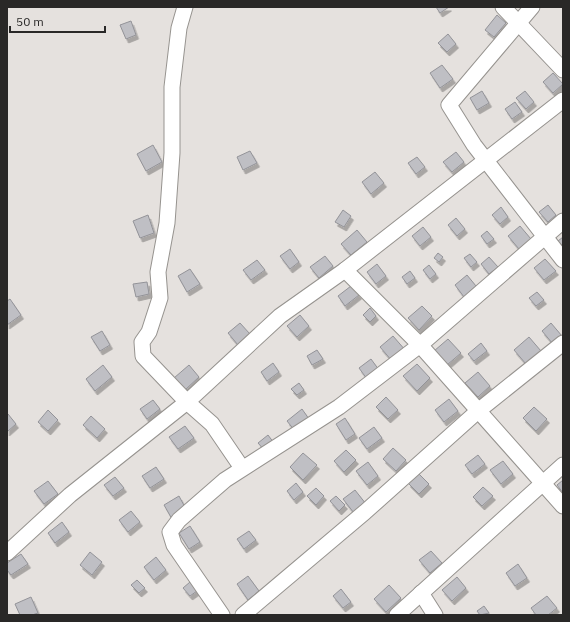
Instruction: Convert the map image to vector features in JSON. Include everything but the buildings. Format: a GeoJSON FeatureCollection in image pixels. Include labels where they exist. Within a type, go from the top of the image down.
{"type":"FeatureCollection","features":[{"type":"Feature","properties":{"kind":"street"},"geometry":{"type":"LineString","coordinates":[[185,7],[179,28],[172,87],[172,153],[167,223],[158,272],[160,298],[149,332],[142,342],[142,348],[143,356],[187,402],[212,424],[242,468]]}},
{"type":"Feature","properties":{"kind":"street"},"geometry":{"type":"LineString","coordinates":[[503,7],[563,70]]}},
{"type":"Feature","properties":{"kind":"street"},"geometry":{"type":"LineString","coordinates":[[532,7],[449,104],[474,145],[488,160],[544,237],[563,260]]}},
{"type":"Feature","properties":{"kind":"street"},"geometry":{"type":"LineString","coordinates":[[7,553],[70,495],[187,402],[280,316],[345,270],[563,100]]}},
{"type":"Feature","properties":{"kind":"street"},"geometry":{"type":"LineString","coordinates":[[222,615],[174,545],[170,532],[179,520],[242,468],[339,407],[420,345],[563,221]]}},
{"type":"Feature","properties":{"kind":"street"},"geometry":{"type":"LineString","coordinates":[[345,270],[420,345],[563,506]]}},
{"type":"Feature","properties":{"kind":"street"},"geometry":{"type":"LineString","coordinates":[[243,615],[365,512],[478,411],[563,343]]}},
{"type":"Feature","properties":{"kind":"street"},"geometry":{"type":"LineString","coordinates":[[397,615],[563,465]]}},
{"type":"Feature","properties":{"kind":"street"},"geometry":{"type":"LineString","coordinates":[[421,593],[435,615]]}}]}
